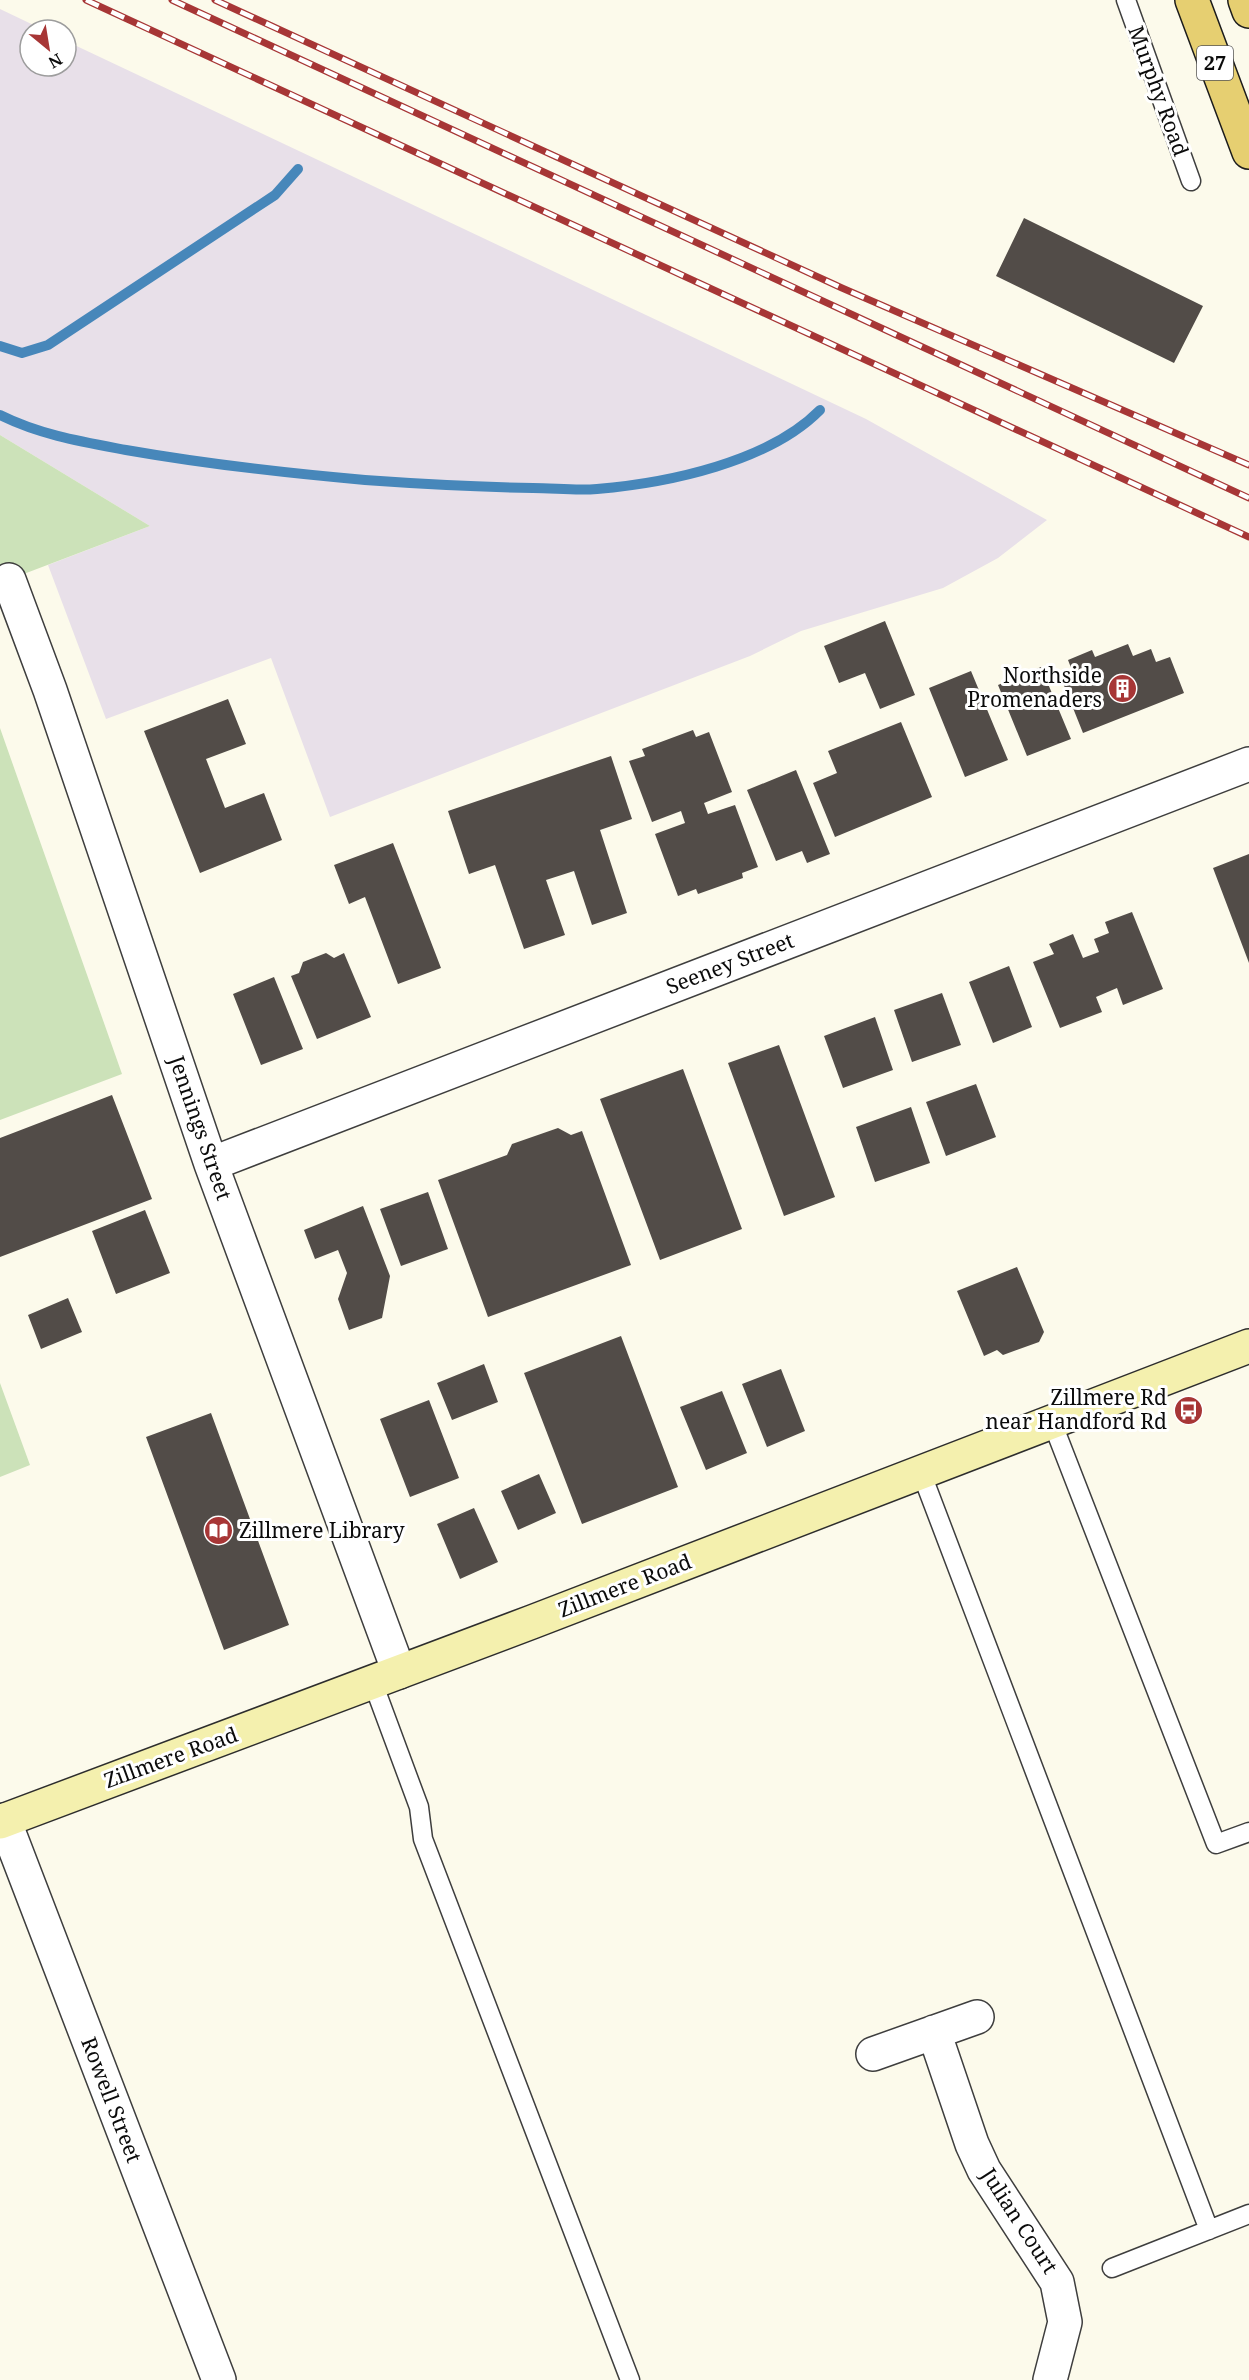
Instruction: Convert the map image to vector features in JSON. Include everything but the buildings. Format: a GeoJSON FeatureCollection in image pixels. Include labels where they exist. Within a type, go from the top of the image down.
{"type":"FeatureCollection","features":[{"type":"Feature","properties":{"kind":"main road","name":"27"},"geometry":{"type":"LineString","coordinates":[[1192,0],[1249,152]]}},
{"type":"Feature","properties":{"kind":"main road"},"geometry":{"type":"LineString","coordinates":[[1245,0],[1249,12]]}},
{"type":"Feature","properties":{"kind":"main road","name":"Zillmere Road"},"geometry":{"type":"LineString","coordinates":[[2,1821],[386,1677],[1249,1346]]}},
{"type":"Feature","properties":{"kind":"street","name":"Jennings Street"},"geometry":{"type":"LineString","coordinates":[[9,580],[50,690],[386,1677]]}},
{"type":"Feature","properties":{"kind":"street","name":"Seeney Street"},"geometry":{"type":"LineString","coordinates":[[211,1164],[1249,764]]}},
{"type":"Feature","properties":{"kind":"street","name":"Rowell Street"},"geometry":{"type":"LineString","coordinates":[[2,1821],[219,2380]]}},
{"type":"Feature","properties":{"kind":"street"},"geometry":{"type":"LineString","coordinates":[[873,2054],[976,2017]]}},
{"type":"Feature","properties":{"kind":"street","name":"Julian Court"},"geometry":{"type":"LineString","coordinates":[[934,2032],[984,2170],[1058,2282],[1065,2322],[1059,2355],[1050,2380]]}},
{"type":"Feature","properties":{"kind":"lane","name":"Murphy Road"},"geometry":{"type":"LineString","coordinates":[[1126,0],[1191,181]]}},
{"type":"Feature","properties":{"kind":"lane"},"geometry":{"type":"LineString","coordinates":[[1052,1422],[1216,1844],[1249,1832]]}},
{"type":"Feature","properties":{"kind":"lane"},"geometry":{"type":"LineString","coordinates":[[921,1472],[1209,2230]]}},
{"type":"Feature","properties":{"kind":"lane"},"geometry":{"type":"LineString","coordinates":[[386,1677],[419,1807],[423,1839],[630,2380]]}},
{"type":"Feature","properties":{"kind":"lane"},"geometry":{"type":"LineString","coordinates":[[1112,2268],[1249,2214]]}},
{"type":"Feature","properties":{"kind":"shaded area"},"geometry":{"type":"Polygon","coordinates":[[[0,9],[19,18],[18,78],[78,78],[78,47],[866,419],[1047,520],[998,558],[943,588],[801,631],[750,656],[330,817],[271,658],[106,719],[48,565],[150,526],[0,435],[0,9]]]}},
{"type":"Feature","properties":{"kind":"green space"},"geometry":{"type":"Polygon","coordinates":[[[0,435],[150,526],[0,583],[0,435]]]}},
{"type":"Feature","properties":{"kind":"green space"},"geometry":{"type":"Polygon","coordinates":[[[0,728],[122,1074],[0,1120],[0,728]]]}},
{"type":"Feature","properties":{"kind":"green space"},"geometry":{"type":"Polygon","coordinates":[[[0,1383],[30,1465],[0,1477],[0,1383]]]}},
{"type":"Feature","properties":{"kind":"waterway"},"geometry":{"type":"LineString","coordinates":[[0,346],[22,353],[48,345],[275,195],[298,169]]}},
{"type":"Feature","properties":{"kind":"waterway"},"geometry":{"type":"LineString","coordinates":[[0,415],[31,428],[78,441],[216,464],[365,480],[581,490],[655,481],[716,467],[774,443],[799,428],[820,410]]}},
{"type":"Feature","properties":{"kind":"railway"},"geometry":{"type":"LineString","coordinates":[[86,0],[1249,537]]}},
{"type":"Feature","properties":{"kind":"railway"},"geometry":{"type":"LineString","coordinates":[[172,0],[1249,498]]}},
{"type":"Feature","properties":{"kind":"railway"},"geometry":{"type":"LineString","coordinates":[[215,0],[842,288],[1249,465]]}},
{"type":"Feature","properties":{"kind":"place","name":"Northside Promenaders"},"geometry":{"type":"Point","coordinates":[1123,688]}},
{"type":"Feature","properties":{"kind":"place","name":"Zillmere Rd near Handford Rd"},"geometry":{"type":"Point","coordinates":[1188,1410]}},
{"type":"Feature","properties":{"kind":"place","name":"Zillmere Library"},"geometry":{"type":"Point","coordinates":[218,1531]}}]}
